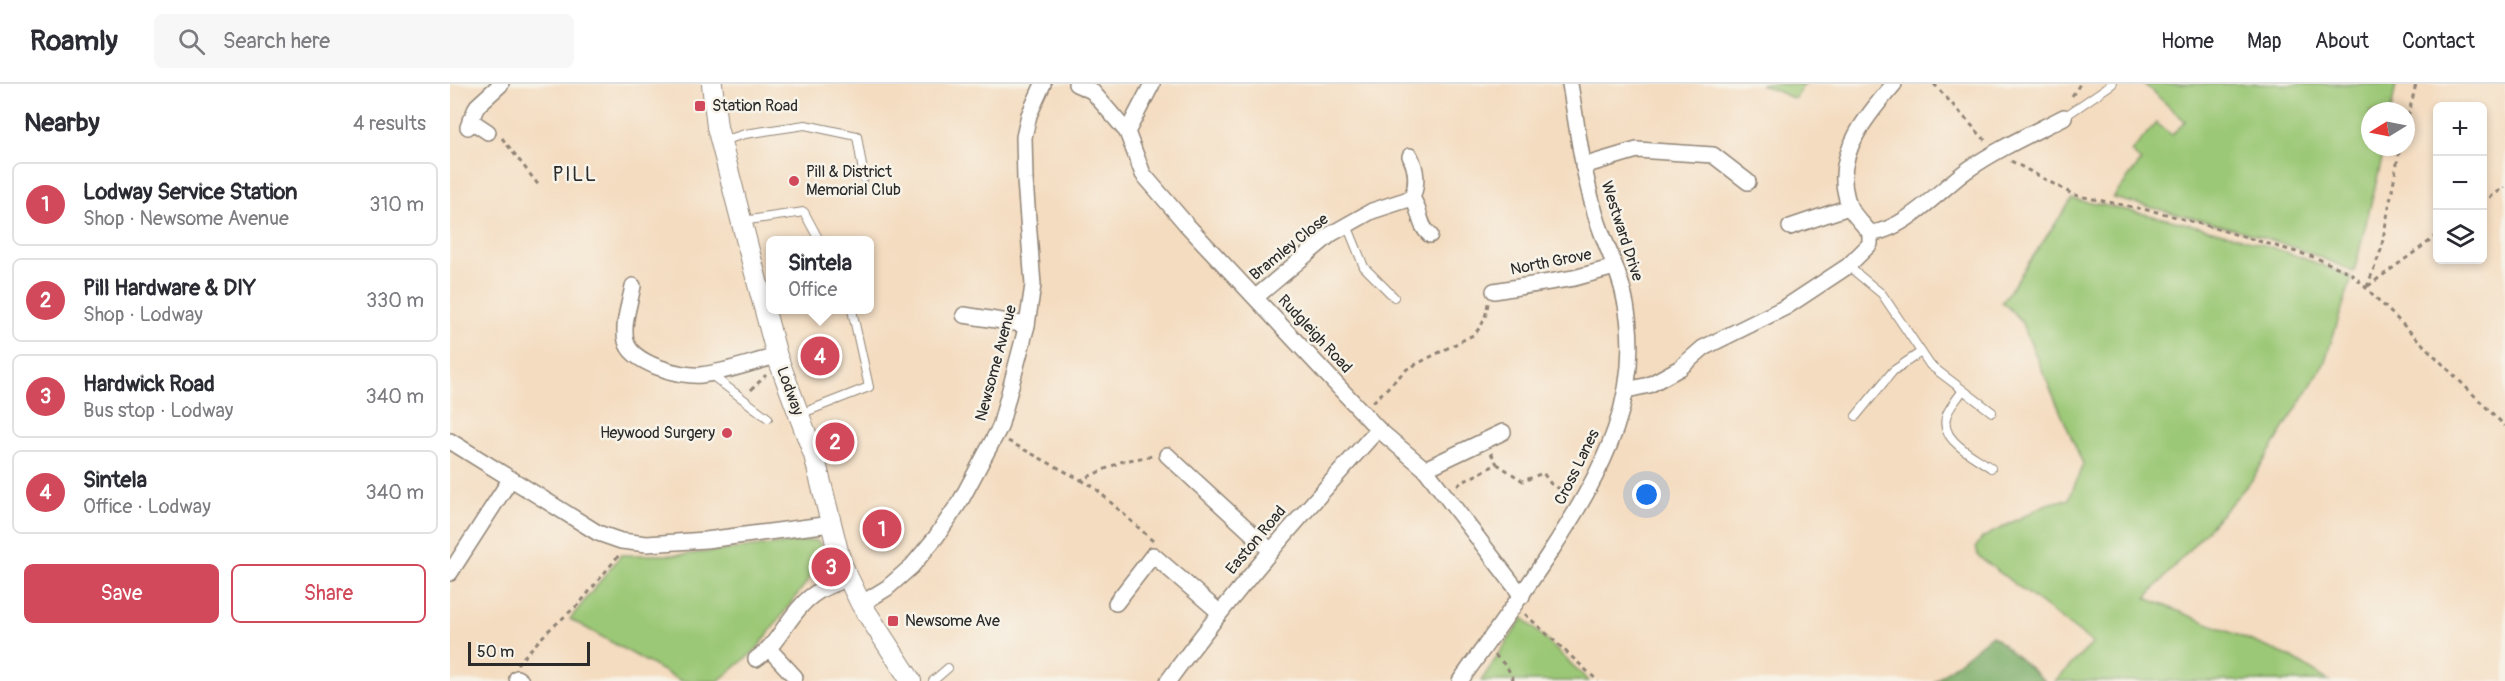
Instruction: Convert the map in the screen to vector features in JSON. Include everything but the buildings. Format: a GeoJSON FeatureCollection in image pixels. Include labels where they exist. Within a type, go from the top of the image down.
{"type":"FeatureCollection","features":[{"type":"Feature","properties":{"kind":"street"},"geometry":{"type":"LineString","coordinates":[[493,132],[469,123],[477,106],[501,84]]}},
{"type":"Feature","properties":{"kind":"street","name":"Lodway"},"geometry":{"type":"LineString","coordinates":[[712,84],[721,141],[778,359],[814,455],[841,563],[861,604],[911,681]]}},
{"type":"Feature","properties":{"kind":"street","name":"Newsome Avenue"},"geometry":{"type":"LineString","coordinates":[[861,604],[887,588],[904,573],[936,537],[961,500],[1000,427],[1027,324],[1033,285],[1024,180],[1024,137],[1029,115],[1043,84]]}},
{"type":"Feature","properties":{"kind":"street"},"geometry":{"type":"LineString","coordinates":[[1076,84],[1091,88]]}},
{"type":"Feature","properties":{"kind":"street"},"geometry":{"type":"LineString","coordinates":[[1127,132],[1152,84]]}},
{"type":"Feature","properties":{"kind":"street","name":"Westward Drive"},"geometry":{"type":"LineString","coordinates":[[1570,84],[1583,166],[1594,212],[1623,292],[1629,340],[1627,390]]}},
{"type":"Feature","properties":{"kind":"street"},"geometry":{"type":"LineString","coordinates":[[1627,390],[1649,385],[1680,368],[1703,348],[1786,307],[1848,266],[1870,244],[1870,233],[1849,207],[1843,181],[1843,166],[1848,151],[1871,113],[1894,84]]}},
{"type":"Feature","properties":{"kind":"street","name":"Rudgleigh Road"},"geometry":{"type":"LineString","coordinates":[[1091,88],[1127,132],[1143,174],[1186,224],[1378,429],[1425,470],[1518,600]]}},
{"type":"Feature","properties":{"kind":"street"},"geometry":{"type":"LineString","coordinates":[[1870,233],[1889,229],[1966,171],[1996,152],[2064,117]]}},
{"type":"Feature","properties":{"kind":"street"},"geometry":{"type":"LineString","coordinates":[[1583,166],[1637,150],[1713,155],[1748,182]]}},
{"type":"Feature","properties":{"kind":"street"},"geometry":{"type":"LineString","coordinates":[[1410,156],[1416,172],[1416,188],[1412,198],[1420,211],[1422,227],[1430,235]]}},
{"type":"Feature","properties":{"kind":"street","name":"Bramley Close"},"geometry":{"type":"LineString","coordinates":[[1256,297],[1331,234],[1372,211],[1412,198]]}},
{"type":"Feature","properties":{"kind":"street"},"geometry":{"type":"LineString","coordinates":[[1790,227],[1849,207]]}},
{"type":"Feature","properties":{"kind":"street","name":"North Grove"},"geometry":{"type":"LineString","coordinates":[[1494,291],[1574,278],[1615,267]]}},
{"type":"Feature","properties":{"kind":"street"},"geometry":{"type":"LineString","coordinates":[[633,286],[625,337],[629,350],[641,360],[670,371],[695,375],[778,359]]}},
{"type":"Feature","properties":{"kind":"street"},"geometry":{"type":"LineString","coordinates":[[964,315],[1027,324]]}},
{"type":"Feature","properties":{"kind":"street","name":"Cross Lanes"},"geometry":{"type":"LineString","coordinates":[[1460,681],[1518,600],[1584,501],[1609,451],[1627,390]]}},
{"type":"Feature","properties":{"kind":"street","name":"Easton Road"},"geometry":{"type":"LineString","coordinates":[[1168,681],[1219,612],[1270,550],[1378,429]]}},
{"type":"Feature","properties":{"kind":"street"},"geometry":{"type":"LineString","coordinates":[[1425,470],[1503,432]]}},
{"type":"Feature","properties":{"kind":"street"},"geometry":{"type":"LineString","coordinates":[[450,441],[598,533],[630,542],[647,544],[706,540],[831,524]]}},
{"type":"Feature","properties":{"kind":"street"},"geometry":{"type":"LineString","coordinates":[[1167,454],[1270,550]]}},
{"type":"Feature","properties":{"kind":"street"},"geometry":{"type":"LineString","coordinates":[[450,573],[510,480]]}},
{"type":"Feature","properties":{"kind":"street"},"geometry":{"type":"LineString","coordinates":[[1116,603],[1153,555],[1219,612]]}},
{"type":"Feature","properties":{"kind":"street"},"geometry":{"type":"LineString","coordinates":[[756,659],[770,650],[802,604],[819,590],[847,579]]}},
{"type":"Feature","properties":{"kind":"street"},"geometry":{"type":"LineString","coordinates":[[770,650],[795,677]]}},
{"type":"Feature","properties":{"kind":"lane"},"geometry":{"type":"LineString","coordinates":[[2064,117],[2112,84]]}},
{"type":"Feature","properties":{"kind":"lane"},"geometry":{"type":"LineString","coordinates":[[721,141],[745,134],[804,125],[857,136],[864,178]]}},
{"type":"Feature","properties":{"kind":"lane"},"geometry":{"type":"LineString","coordinates":[[741,221],[804,212],[817,236]]}},
{"type":"Feature","properties":{"kind":"lane"},"geometry":{"type":"LineString","coordinates":[[1347,224],[1364,267],[1394,297]]}},
{"type":"Feature","properties":{"kind":"lane"},"geometry":{"type":"LineString","coordinates":[[1848,266],[1882,294],[1930,365],[1992,412]]}},
{"type":"Feature","properties":{"kind":"lane"},"geometry":{"type":"LineString","coordinates":[[799,415],[869,387],[853,314]]}},
{"type":"Feature","properties":{"kind":"lane"},"geometry":{"type":"LineString","coordinates":[[1856,416],[1893,371],[1921,352]]}},
{"type":"Feature","properties":{"kind":"lane"},"geometry":{"type":"LineString","coordinates":[[708,373],[768,418]]}},
{"type":"Feature","properties":{"kind":"lane"},"geometry":{"type":"LineString","coordinates":[[1963,390],[1946,417],[1947,431],[1956,443],[1991,468]]}},
{"type":"Feature","properties":{"kind":"lane"},"geometry":{"type":"LineString","coordinates":[[933,681],[948,668]]}},
{"type":"Feature","properties":{"kind":"path"},"geometry":{"type":"LineString","coordinates":[[1934,84],[1996,152],[2074,195],[2162,213],[2314,257],[2351,273],[2505,426]]}},
{"type":"Feature","properties":{"kind":"path"},"geometry":{"type":"LineString","coordinates":[[2412,102],[2416,84]]}},
{"type":"Feature","properties":{"kind":"path"},"geometry":{"type":"LineString","coordinates":[[493,132],[540,187]]}},
{"type":"Feature","properties":{"kind":"path"},"geometry":{"type":"LineString","coordinates":[[2367,287],[2381,250],[2398,156]]}},
{"type":"Feature","properties":{"kind":"path"},"geometry":{"type":"LineString","coordinates":[[2487,200],[2505,187]]}},
{"type":"Feature","properties":{"kind":"path"},"geometry":{"type":"LineString","coordinates":[[2367,287],[2433,239]]}},
{"type":"Feature","properties":{"kind":"path"},"geometry":{"type":"LineString","coordinates":[[1364,413],[1386,387],[1407,369],[1473,335],[1480,328],[1494,291]]}},
{"type":"Feature","properties":{"kind":"path"},"geometry":{"type":"LineString","coordinates":[[744,398],[778,359]]}},
{"type":"Feature","properties":{"kind":"path"},"geometry":{"type":"LineString","coordinates":[[1000,427],[1008,441],[1094,488],[1143,531],[1167,556],[1168,568]]}},
{"type":"Feature","properties":{"kind":"path"},"geometry":{"type":"LineString","coordinates":[[1081,480],[1123,461],[1167,454]]}},
{"type":"Feature","properties":{"kind":"path"},"geometry":{"type":"LineString","coordinates":[[1443,493],[1497,464],[1523,481],[1543,473],[1551,484],[1584,501]]}},
{"type":"Feature","properties":{"kind":"path"},"geometry":{"type":"LineString","coordinates":[[519,680],[513,669],[548,631],[580,603],[630,542]]}},
{"type":"Feature","properties":{"kind":"path"},"geometry":{"type":"LineString","coordinates":[[1518,600],[1598,681]]}},
{"type":"Feature","properties":{"kind":"path"},"geometry":{"type":"LineString","coordinates":[[1486,646],[1506,667],[1514,681]]}},
{"type":"Feature","properties":{"kind":"green space"},"geometry":{"type":"Polygon","coordinates":[[[1760,84],[1804,84],[1795,99],[1760,84]]]}},
{"type":"Feature","properties":{"kind":"green space"},"geometry":{"type":"Polygon","coordinates":[[[2144,84],[2396,84],[2393,102],[2361,102],[2361,156],[2383,156],[2354,272],[2266,238],[2113,198],[2141,161],[2131,152],[2156,123],[2172,135],[2185,121],[2144,84]]]}},
{"type":"Feature","properties":{"kind":"green space"},"geometry":{"type":"Polygon","coordinates":[[[2072,199],[2250,240],[2352,278],[2324,364],[2252,480],[2146,598],[2291,657],[2329,681],[2055,681],[2093,643],[1978,556],[1976,547],[1982,538],[2047,504],[2069,499],[2083,464],[2020,319],[2002,302],[2072,199]]]}},
{"type":"Feature","properties":{"kind":"green space"},"geometry":{"type":"Polygon","coordinates":[[[815,540],[826,552],[827,568],[814,567],[809,579],[756,650],[718,681],[681,681],[570,619],[621,555],[682,555],[815,540]]]}},
{"type":"Feature","properties":{"kind":"green space"},"geometry":{"type":"Polygon","coordinates":[[[1523,618],[1589,681],[1481,681],[1523,618]]]}},
{"type":"Feature","properties":{"kind":"green space"},"geometry":{"type":"Polygon","coordinates":[[[1992,635],[2045,681],[1935,681],[1992,635]]]}},
{"type":"Feature","properties":{"kind":"place","name":"Station Road"},"geometry":{"type":"Point","coordinates":[700,106]}},
{"type":"Feature","properties":{"kind":"place","name":"Pill & District Memorial Club"},"geometry":{"type":"Point","coordinates":[794,181]}},
{"type":"Feature","properties":{"kind":"place","name":"Sintela"},"geometry":{"type":"Point","coordinates":[820,356]}},
{"type":"Feature","properties":{"kind":"place","name":"Heywood Surgery"},"geometry":{"type":"Point","coordinates":[727,433]}},
{"type":"Feature","properties":{"kind":"place","name":"Pill Hardware & DIY"},"geometry":{"type":"Point","coordinates":[835,442]}},
{"type":"Feature","properties":{"kind":"place","name":"Lodway Service Station"},"geometry":{"type":"Point","coordinates":[882,529]}},
{"type":"Feature","properties":{"kind":"place","name":"Hardwick Road"},"geometry":{"type":"Point","coordinates":[831,567]}},
{"type":"Feature","properties":{"kind":"place","name":"Newsome Ave"},"geometry":{"type":"Point","coordinates":[893,621]}},
{"type":"Feature","properties":{"kind":"district","name":"PILL"},"geometry":{"type":"Point","coordinates":[575,174]}}]}
